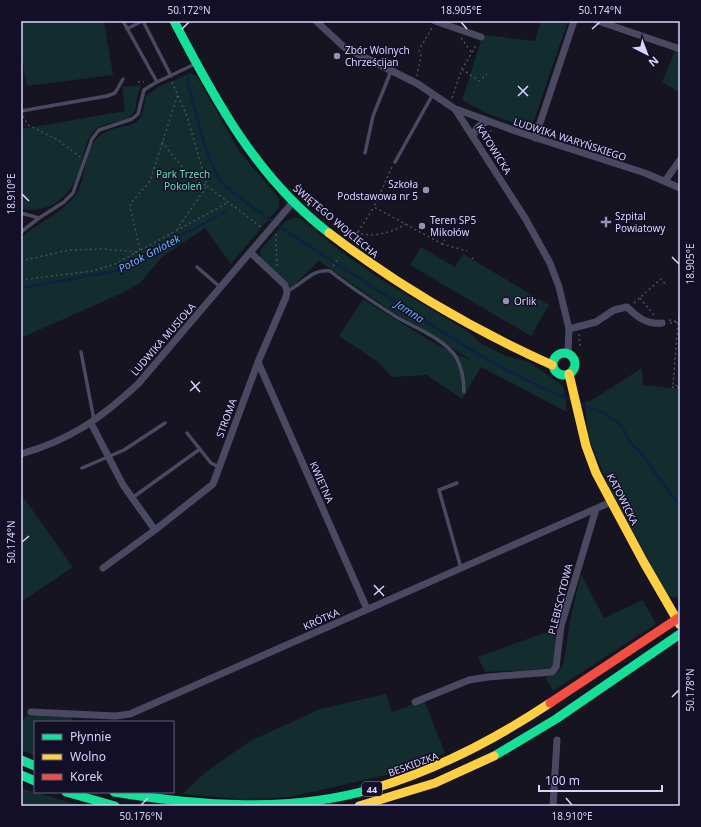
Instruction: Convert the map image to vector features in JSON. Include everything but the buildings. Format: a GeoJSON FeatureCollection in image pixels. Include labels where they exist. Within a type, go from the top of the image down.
{"type":"FeatureCollection","features":[{"type":"Feature","properties":{"kind":"main road","name":"ŚWIĘTEGO WOJCIECHA"},"geometry":{"type":"LineString","coordinates":[[174,21],[224,114],[261,166],[293,202],[376,268],[503,341],[552,365]]}},
{"type":"Feature","properties":{"kind":"main road"},"geometry":{"type":"LineString","coordinates":[[563,353],[568,353],[575,363],[573,371],[569,374],[558,374],[554,371],[552,365],[556,356],[563,353]]}},
{"type":"Feature","properties":{"kind":"main road","name":"KATOWICKA"},"geometry":{"type":"LineString","coordinates":[[569,374],[576,394],[579,420],[590,458],[611,502],[658,591],[680,625]]}},
{"type":"Feature","properties":{"kind":"main road","name":"BESKIDZKA"},"geometry":{"type":"LineString","coordinates":[[120,793],[168,801],[225,806],[277,805],[342,796],[391,784],[444,764],[487,742],[529,717],[680,617]]}},
{"type":"Feature","properties":{"kind":"main road","name":"44"},"geometry":{"type":"LineString","coordinates":[[359,806],[387,800],[422,788],[479,764],[544,725],[680,634]]}},
{"type":"Feature","properties":{"kind":"main road"},"geometry":{"type":"LineString","coordinates":[[21,760],[34,766]]}},
{"type":"Feature","properties":{"kind":"main road"},"geometry":{"type":"LineString","coordinates":[[21,775],[34,781]]}},
{"type":"Feature","properties":{"kind":"main road"},"geometry":{"type":"LineString","coordinates":[[70,793],[116,806]]}},
{"type":"Feature","properties":{"kind":"street","name":"KATOWICKA"},"geometry":{"type":"LineString","coordinates":[[316,21],[344,47],[433,94],[455,109],[525,218],[550,263],[559,287],[569,329],[568,353]]}},
{"type":"Feature","properties":{"kind":"street"},"geometry":{"type":"LineString","coordinates":[[436,21],[481,37]]}},
{"type":"Feature","properties":{"kind":"street"},"geometry":{"type":"LineString","coordinates":[[535,138],[574,21]]}},
{"type":"Feature","properties":{"kind":"street"},"geometry":{"type":"LineString","coordinates":[[598,21],[680,49]]}},
{"type":"Feature","properties":{"kind":"street","name":"LUDWIKA WARYŃSKIEGO"},"geometry":{"type":"LineString","coordinates":[[455,109],[487,122],[665,181],[680,188]]}},
{"type":"Feature","properties":{"kind":"street"},"geometry":{"type":"LineString","coordinates":[[467,127],[470,121],[475,117]]}},
{"type":"Feature","properties":{"kind":"street"},"geometry":{"type":"LineString","coordinates":[[473,137],[476,129],[481,124],[487,122]]}},
{"type":"Feature","properties":{"kind":"street"},"geometry":{"type":"LineString","coordinates":[[665,181],[680,160]]}},
{"type":"Feature","properties":{"kind":"street","name":"LUDWIKA MUSIOŁA"},"geometry":{"type":"LineString","coordinates":[[21,454],[48,446],[93,422],[112,408],[138,384],[274,228],[280,217],[293,202]]}},
{"type":"Feature","properties":{"kind":"street"},"geometry":{"type":"LineString","coordinates":[[251,253],[285,285],[287,291]]}},
{"type":"Feature","properties":{"kind":"street","name":"STROMA"},"geometry":{"type":"LineString","coordinates":[[103,568],[210,488],[213,484],[258,362],[287,291]]}},
{"type":"Feature","properties":{"kind":"street"},"geometry":{"type":"LineString","coordinates":[[569,329],[596,322],[614,310],[627,307],[636,317],[654,324],[662,323]]}},
{"type":"Feature","properties":{"kind":"street","name":"KWIETNA"},"geometry":{"type":"LineString","coordinates":[[258,362],[368,609]]}},
{"type":"Feature","properties":{"kind":"street"},"geometry":{"type":"LineString","coordinates":[[93,422],[109,457],[132,498],[155,530]]}},
{"type":"Feature","properties":{"kind":"street","name":"KRÓTKA"},"geometry":{"type":"LineString","coordinates":[[31,712],[115,716],[130,714],[611,502]]}},
{"type":"Feature","properties":{"kind":"street","name":"PLEBISCYTOWA"},"geometry":{"type":"LineString","coordinates":[[414,702],[468,680],[552,672],[556,667],[561,626],[596,509]]}},
{"type":"Feature","properties":{"kind":"street"},"geometry":{"type":"LineString","coordinates":[[553,806],[557,740]]}},
{"type":"Feature","properties":{"kind":"lane"},"geometry":{"type":"LineString","coordinates":[[123,21],[157,82]]}},
{"type":"Feature","properties":{"kind":"lane"},"geometry":{"type":"LineString","coordinates":[[128,29],[143,21],[170,76]]}},
{"type":"Feature","properties":{"kind":"lane"},"geometry":{"type":"LineString","coordinates":[[21,232],[64,202],[73,193],[92,139],[99,130],[132,119],[139,111],[142,93],[157,82],[196,64]]}},
{"type":"Feature","properties":{"kind":"lane"},"geometry":{"type":"LineString","coordinates":[[365,153],[373,116],[391,71]]}},
{"type":"Feature","properties":{"kind":"lane"},"geometry":{"type":"LineString","coordinates":[[21,111],[107,96],[115,93],[123,79]]}},
{"type":"Feature","properties":{"kind":"lane"},"geometry":{"type":"LineString","coordinates":[[395,162],[433,94]]}},
{"type":"Feature","properties":{"kind":"lane"},"geometry":{"type":"LineString","coordinates":[[21,213],[39,218]]}},
{"type":"Feature","properties":{"kind":"lane"},"geometry":{"type":"LineString","coordinates":[[197,267],[221,288]]}},
{"type":"Feature","properties":{"kind":"lane"},"geometry":{"type":"LineString","coordinates":[[287,291],[294,289],[310,274],[323,270],[330,271],[379,305],[444,344],[455,356],[460,367],[464,378],[464,392]]}},
{"type":"Feature","properties":{"kind":"lane"},"geometry":{"type":"LineString","coordinates":[[81,352],[93,422]]}},
{"type":"Feature","properties":{"kind":"lane"},"geometry":{"type":"LineString","coordinates":[[82,468],[109,457],[143,439],[165,423]]}},
{"type":"Feature","properties":{"kind":"lane"},"geometry":{"type":"LineString","coordinates":[[188,433],[211,463],[219,467]]}},
{"type":"Feature","properties":{"kind":"lane"},"geometry":{"type":"LineString","coordinates":[[132,498],[200,449]]}},
{"type":"Feature","properties":{"kind":"lane"},"geometry":{"type":"LineString","coordinates":[[457,483],[439,490],[461,568]]}},
{"type":"Feature","properties":{"kind":"path"},"geometry":{"type":"LineString","coordinates":[[416,77],[421,56],[419,50],[436,21]]}},
{"type":"Feature","properties":{"kind":"path"},"geometry":{"type":"LineString","coordinates":[[452,99],[462,69],[481,37]]}},
{"type":"Feature","properties":{"kind":"path"},"geometry":{"type":"LineString","coordinates":[[462,69],[479,81],[487,74]]}},
{"type":"Feature","properties":{"kind":"path"},"geometry":{"type":"LineString","coordinates":[[170,76],[187,116],[207,186]]}},
{"type":"Feature","properties":{"kind":"path"},"geometry":{"type":"LineString","coordinates":[[138,82],[144,82]]}},
{"type":"Feature","properties":{"kind":"path"},"geometry":{"type":"LineString","coordinates":[[140,250],[130,207],[131,203],[150,181],[178,94]]}},
{"type":"Feature","properties":{"kind":"path"},"geometry":{"type":"LineString","coordinates":[[21,111],[28,125],[58,140],[85,161]]}},
{"type":"Feature","properties":{"kind":"path"},"geometry":{"type":"LineString","coordinates":[[482,138],[494,129]]}},
{"type":"Feature","properties":{"kind":"path"},"geometry":{"type":"LineString","coordinates":[[162,141],[172,155],[200,183],[207,186],[227,203],[264,229]]}},
{"type":"Feature","properties":{"kind":"path"},"geometry":{"type":"LineString","coordinates":[[357,233],[374,207],[395,162]]}},
{"type":"Feature","properties":{"kind":"path"},"geometry":{"type":"LineString","coordinates":[[176,231],[207,186]]}},
{"type":"Feature","properties":{"kind":"path"},"geometry":{"type":"LineString","coordinates":[[21,280],[92,271],[115,264],[227,203]]}},
{"type":"Feature","properties":{"kind":"path"},"geometry":{"type":"LineString","coordinates":[[374,207],[442,244],[467,251]]}},
{"type":"Feature","properties":{"kind":"path"},"geometry":{"type":"LineString","coordinates":[[349,239],[354,231],[357,233],[387,233],[396,231],[405,224]]}},
{"type":"Feature","properties":{"kind":"path"},"geometry":{"type":"LineString","coordinates":[[274,228],[278,278]]}},
{"type":"Feature","properties":{"kind":"path"},"geometry":{"type":"LineString","coordinates":[[442,244],[445,240]]}},
{"type":"Feature","properties":{"kind":"path"},"geometry":{"type":"LineString","coordinates":[[21,262],[69,250],[104,249],[137,252]]}},
{"type":"Feature","properties":{"kind":"path"},"geometry":{"type":"LineString","coordinates":[[472,259],[475,256]]}},
{"type":"Feature","properties":{"kind":"path"},"geometry":{"type":"LineString","coordinates":[[330,271],[339,258]]}},
{"type":"Feature","properties":{"kind":"path"},"geometry":{"type":"LineString","coordinates":[[636,302],[661,279],[665,284]]}},
{"type":"Feature","properties":{"kind":"path"},"geometry":{"type":"LineString","coordinates":[[640,298],[649,310],[656,316]]}},
{"type":"Feature","properties":{"kind":"path"},"geometry":{"type":"LineString","coordinates":[[680,313],[673,385],[680,387]]}},
{"type":"Feature","properties":{"kind":"path"},"geometry":{"type":"LineString","coordinates":[[662,323],[679,322]]}},
{"type":"Feature","properties":{"kind":"path"},"geometry":{"type":"LineString","coordinates":[[578,326],[580,349]]}},
{"type":"Feature","properties":{"kind":"path"},"geometry":{"type":"LineString","coordinates":[[672,387],[680,387]]}},
{"type":"Feature","properties":{"kind":"green space"},"geometry":{"type":"Polygon","coordinates":[[[21,21],[104,21],[113,75],[27,86],[22,54],[21,21]]]}},
{"type":"Feature","properties":{"kind":"green space"},"geometry":{"type":"Polygon","coordinates":[[[541,21],[568,21],[531,129],[486,113],[462,100],[483,35],[535,41],[541,21]]]}},
{"type":"Feature","properties":{"kind":"green space"},"geometry":{"type":"Polygon","coordinates":[[[675,51],[680,54],[680,93],[662,82],[675,51]]]}},
{"type":"Feature","properties":{"kind":"green space","name":"Park Trzech Pokoleń"},"geometry":{"type":"Polygon","coordinates":[[[191,73],[197,77],[239,151],[279,198],[279,207],[231,264],[205,228],[162,257],[140,283],[122,293],[21,338],[21,238],[59,211],[73,198],[81,184],[92,146],[101,135],[109,130],[136,122],[140,118],[145,97],[158,87],[191,73]]]}},
{"type":"Feature","properties":{"kind":"green space"},"geometry":{"type":"Polygon","coordinates":[[[141,85],[135,110],[131,116],[103,125],[94,131],[90,136],[85,147],[77,177],[67,193],[55,204],[47,207],[30,210],[21,209],[21,129],[125,111],[122,87],[141,85]]]}},
{"type":"Feature","properties":{"kind":"green space"},"geometry":{"type":"Polygon","coordinates":[[[295,217],[301,219],[339,250],[380,279],[466,330],[481,343],[506,356],[529,362],[558,382],[564,388],[567,412],[481,367],[462,399],[427,375],[392,377],[378,362],[339,336],[363,299],[434,343],[476,363],[387,308],[319,261],[292,287],[261,258],[260,250],[286,221],[295,217]]]}},
{"type":"Feature","properties":{"kind":"green space","name":"Orlik"},"geometry":{"type":"Polygon","coordinates":[[[421,247],[455,267],[463,254],[549,305],[531,336],[410,265],[421,247]]]}},
{"type":"Feature","properties":{"kind":"green space"},"geometry":{"type":"Polygon","coordinates":[[[642,368],[643,385],[680,389],[680,599],[667,596],[609,487],[588,436],[585,401],[589,402],[642,368]]]}},
{"type":"Feature","properties":{"kind":"green space"},"geometry":{"type":"Polygon","coordinates":[[[21,494],[73,567],[21,602],[21,494]]]}},
{"type":"Feature","properties":{"kind":"green space"},"geometry":{"type":"Polygon","coordinates":[[[581,574],[604,618],[643,600],[656,624],[553,691],[545,677],[554,675],[561,669],[564,661],[570,621],[581,574]]]}},
{"type":"Feature","properties":{"kind":"green space"},"geometry":{"type":"Polygon","coordinates":[[[544,633],[556,634],[554,665],[549,669],[485,672],[478,657],[544,633]]]}},
{"type":"Feature","properties":{"kind":"green space"},"geometry":{"type":"Polygon","coordinates":[[[386,694],[392,712],[424,700],[445,753],[399,772],[290,797],[242,799],[182,794],[206,772],[250,741],[320,709],[386,694]]]}},
{"type":"Feature","properties":{"kind":"green space"},"geometry":{"type":"Polygon","coordinates":[[[26,716],[72,717],[72,721],[34,721],[34,756],[21,750],[21,723],[26,716]]]}},
{"type":"Feature","properties":{"kind":"green space"},"geometry":{"type":"Polygon","coordinates":[[[21,788],[82,806],[21,806],[21,788]]]}},
{"type":"Feature","properties":{"kind":"waterway","name":"Jamna"},"geometry":{"type":"LineString","coordinates":[[188,78],[188,85],[206,150],[217,175],[224,185],[296,238],[470,349],[520,377],[574,401]]}},
{"type":"Feature","properties":{"kind":"waterway","name":"Potok Gniotek"},"geometry":{"type":"LineString","coordinates":[[21,288],[116,271],[225,212]]}},
{"type":"Feature","properties":{"kind":"waterway","name":"Jamna"},"geometry":{"type":"LineString","coordinates":[[580,404],[602,412],[621,425],[631,443],[642,454],[671,495],[680,504]]}},
{"type":"Feature","properties":{"kind":"traffic: fast"},"geometry":{"type":"LineString","coordinates":[[174,21],[205,80],[240,136],[259,163],[280,188],[303,211],[329,233]]}},
{"type":"Feature","properties":{"kind":"traffic: fast"},"geometry":{"type":"LineString","coordinates":[[564,353],[572,356],[575,364],[572,372],[564,375],[556,372],[553,364],[556,356],[564,353]]}},
{"type":"Feature","properties":{"kind":"traffic: fast"},"geometry":{"type":"LineString","coordinates":[[494,756],[556,719],[680,634]]}},
{"type":"Feature","properties":{"kind":"traffic: fast"},"geometry":{"type":"LineString","coordinates":[[21,760],[34,766]]}},
{"type":"Feature","properties":{"kind":"traffic: fast"},"geometry":{"type":"LineString","coordinates":[[21,775],[34,781]]}},
{"type":"Feature","properties":{"kind":"traffic: fast"},"geometry":{"type":"LineString","coordinates":[[120,793],[178,801],[244,805],[309,802],[341,797],[372,789]]}},
{"type":"Feature","properties":{"kind":"traffic: fast"},"geometry":{"type":"LineString","coordinates":[[70,793],[115,806]]}},
{"type":"Feature","properties":{"kind":"traffic: slow"},"geometry":{"type":"LineString","coordinates":[[329,233],[382,271],[465,322],[552,365]]}},
{"type":"Feature","properties":{"kind":"traffic: slow"},"geometry":{"type":"LineString","coordinates":[[569,374],[586,446],[596,473],[643,561],[680,625]]}},
{"type":"Feature","properties":{"kind":"traffic: slow"},"geometry":{"type":"LineString","coordinates":[[372,789],[419,773],[464,753],[529,717],[550,703]]}},
{"type":"Feature","properties":{"kind":"traffic: slow"},"geometry":{"type":"LineString","coordinates":[[359,806],[435,783],[494,756]]}},
{"type":"Feature","properties":{"kind":"traffic: jam"},"geometry":{"type":"LineString","coordinates":[[550,703],[680,617]]}},
{"type":"Feature","properties":{"kind":"place","name":"Zbór Wolnych Chrześcijan"},"geometry":{"type":"Point","coordinates":[337,56]}},
{"type":"Feature","properties":{"kind":"place","name":"Szkoła Podstawowa nr 5"},"geometry":{"type":"Point","coordinates":[426,190]}},
{"type":"Feature","properties":{"kind":"place","name":"Szpital Powiatowy"},"geometry":{"type":"Point","coordinates":[606,222]}},
{"type":"Feature","properties":{"kind":"place","name":"Teren SP5 Mikołów"},"geometry":{"type":"Point","coordinates":[422,226]}},
{"type":"Feature","properties":{"kind":"place","name":"Orlik"},"geometry":{"type":"Point","coordinates":[506,301]}}]}
